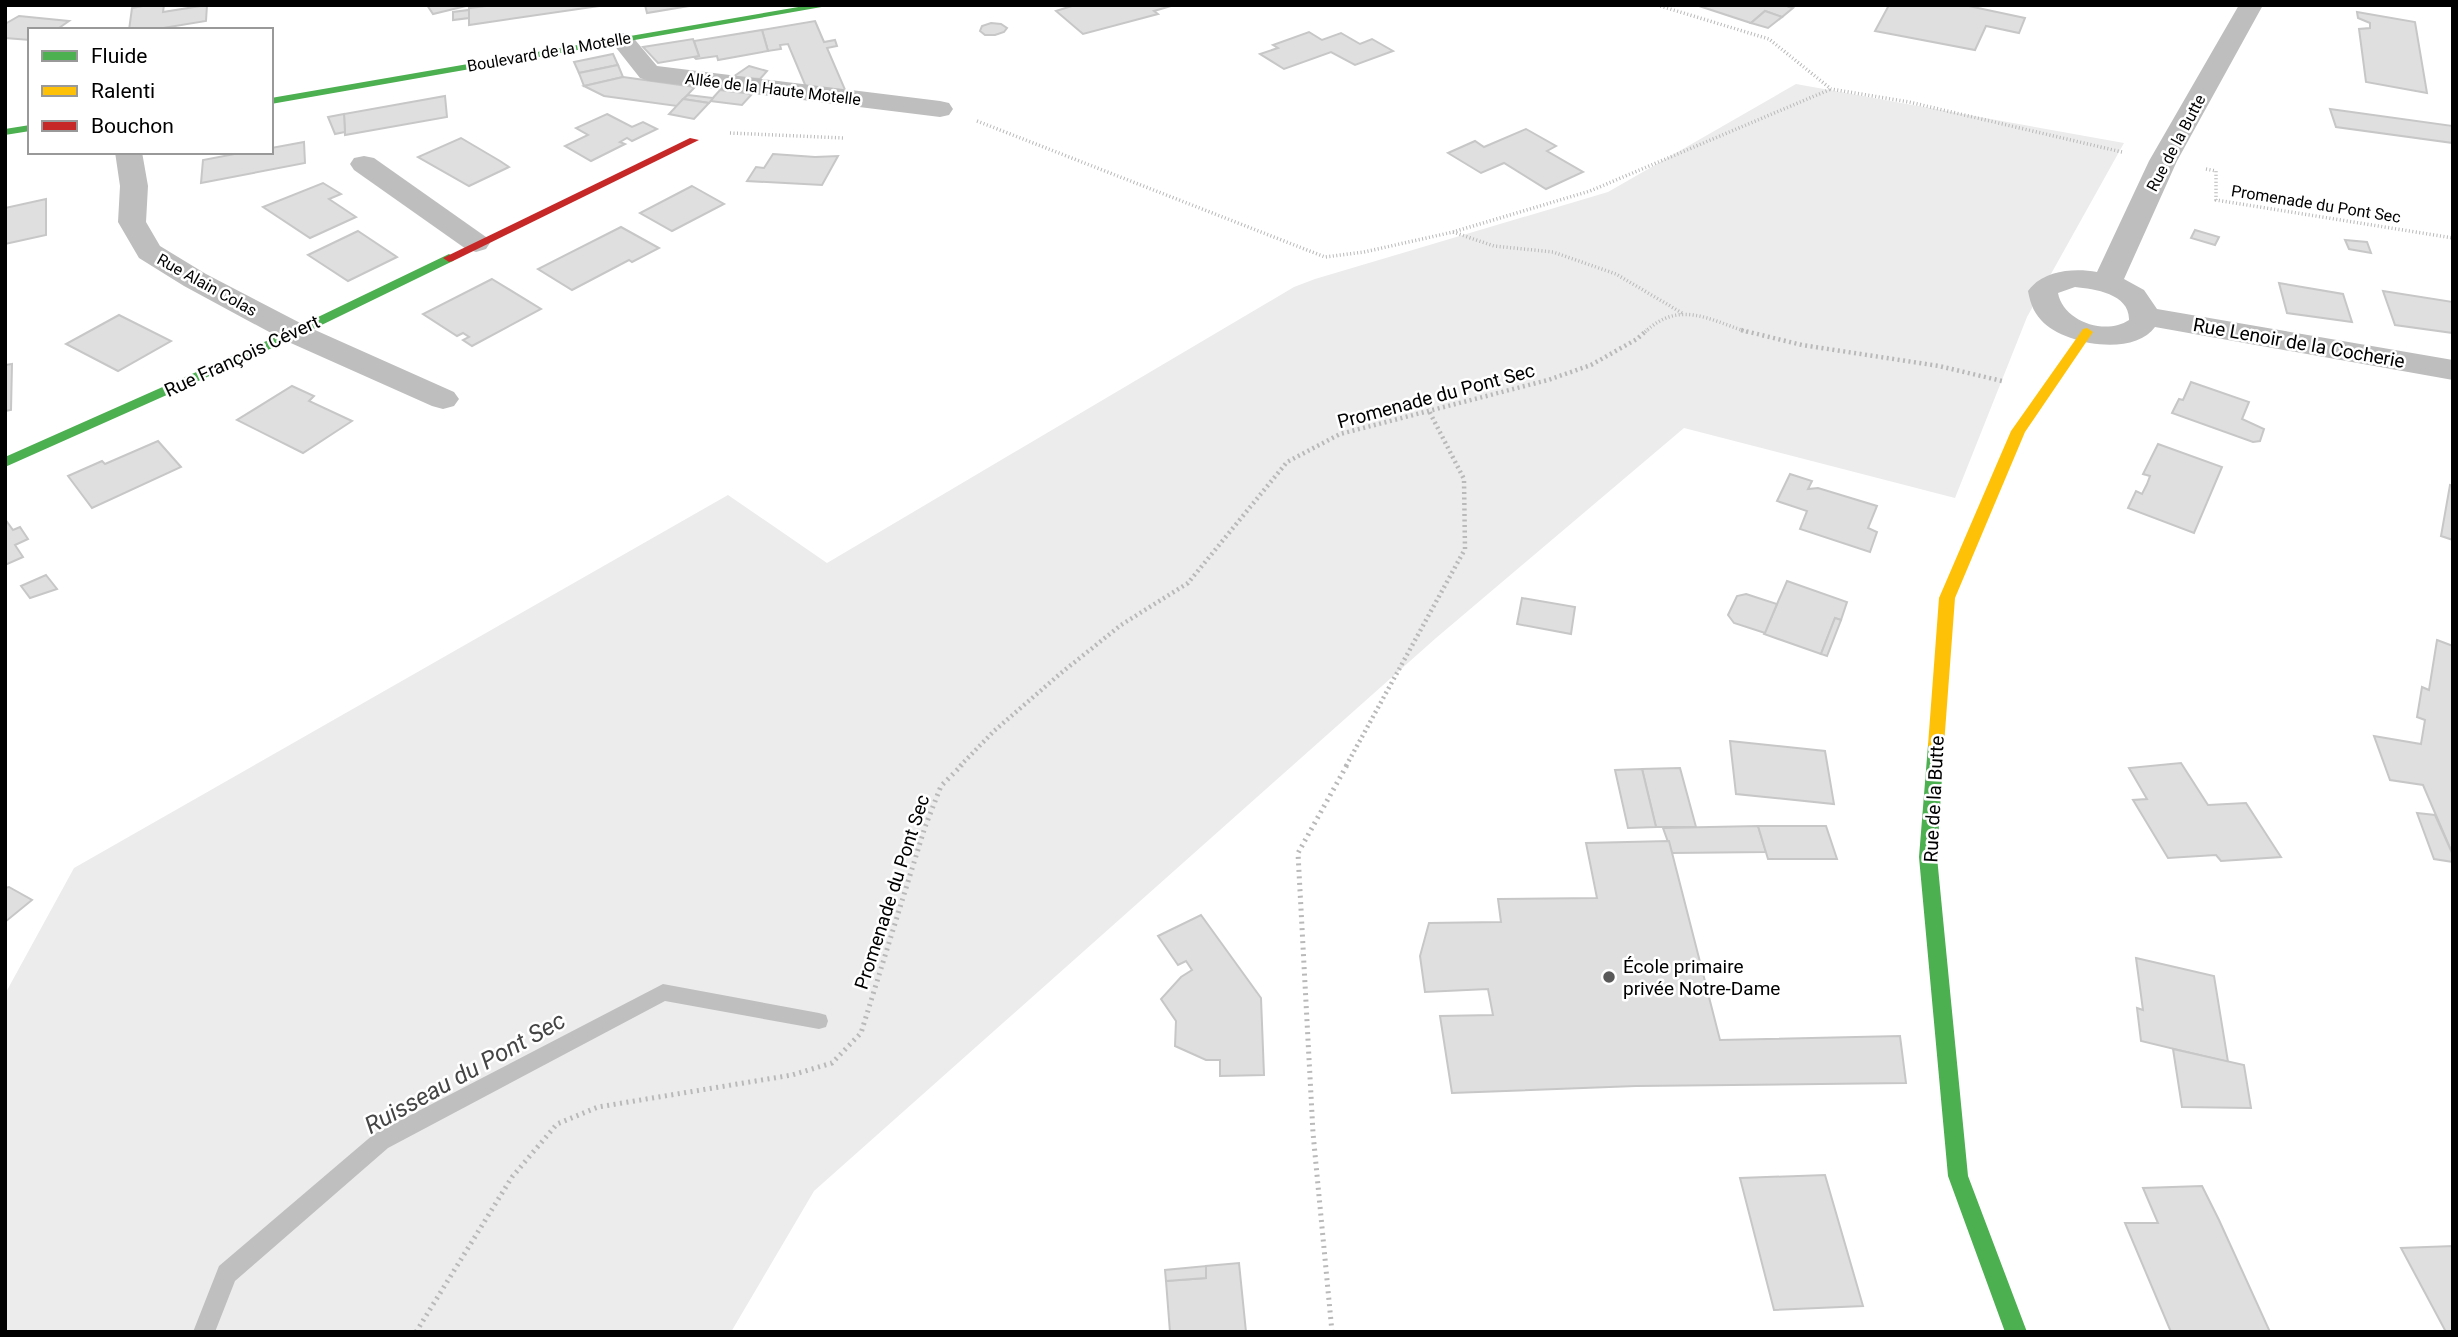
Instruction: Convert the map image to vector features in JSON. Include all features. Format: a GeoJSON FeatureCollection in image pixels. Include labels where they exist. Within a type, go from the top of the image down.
{"type":"FeatureCollection","features":[{"type":"Feature","properties":{"kind":"street","name":"Boulevard de la Motelle"},"geometry":{"type":"LineString","coordinates":[[273,88],[761,5]]}},
{"type":"Feature","properties":{"kind":"street","name":"Boulevard de la Motelle"},"geometry":{"type":"LineString","coordinates":[[273,101],[828,5]]}},
{"type":"Feature","properties":{"kind":"street","name":"Rue de la Butte"},"geometry":{"type":"LineString","coordinates":[[2107,284],[2163,161],[2251,5]]}},
{"type":"Feature","properties":{"kind":"street","name":"Allée de la Haute Motelle"},"geometry":{"type":"LineString","coordinates":[[622,40],[649,73],[940,110]]}},
{"type":"Feature","properties":{"kind":"street"},"geometry":{"type":"LineString","coordinates":[[5,132],[28,128]]}},
{"type":"Feature","properties":{"kind":"street","name":"Rue François Cévert"},"geometry":{"type":"LineString","coordinates":[[5,463],[295,333],[476,243],[694,140]]}},
{"type":"Feature","properties":{"kind":"street"},"geometry":{"type":"LineString","coordinates":[[5,144],[28,141]]}},
{"type":"Feature","properties":{"kind":"street","name":"Rue Alain Colas"},"geometry":{"type":"LineString","coordinates":[[128,154],[134,187],[132,222],[149,252],[195,280],[295,333],[443,399]]}},
{"type":"Feature","properties":{"kind":"street","name":"Rue Alain Colas"},"geometry":{"type":"LineString","coordinates":[[134,187],[149,154]]}},
{"type":"Feature","properties":{"kind":"street"},"geometry":{"type":"LineString","coordinates":[[364,163],[476,243]]}},
{"type":"Feature","properties":{"kind":"street"},"geometry":{"type":"LineString","coordinates":[[2074,278],[2107,284],[2132,296],[2145,316],[2143,325],[2132,332],[2115,335],[2087,332],[2053,316],[2044,305],[2043,291],[2050,285],[2074,278]]}},
{"type":"Feature","properties":{"kind":"street","name":"Rue Lenoir de la Cocherie"},"geometry":{"type":"LineString","coordinates":[[2145,316],[2453,370]]}},
{"type":"Feature","properties":{"kind":"street","name":"Rue de la Butte"},"geometry":{"type":"LineString","coordinates":[[2017,1332],[1958,1176],[1928,857],[1947,598],[2018,431],[2087,332]]}},
{"type":"Feature","properties":{"kind":"path"},"geometry":{"type":"LineString","coordinates":[[1657,5],[1769,39],[1830,89],[1909,102],[2163,161]]}},
{"type":"Feature","properties":{"kind":"path"},"geometry":{"type":"LineString","coordinates":[[940,110],[995,127],[1325,257],[1364,252],[1453,232],[1590,191],[1830,89]]}},
{"type":"Feature","properties":{"kind":"path"},"geometry":{"type":"LineString","coordinates":[[694,140],[711,132],[846,138]]}},
{"type":"Feature","properties":{"kind":"path","name":"Promenade du Pont Sec"},"geometry":{"type":"LineString","coordinates":[[2163,161],[2216,171],[2216,200],[2453,238]]}},
{"type":"Feature","properties":{"kind":"path"},"geometry":{"type":"LineString","coordinates":[[1453,232],[1494,246],[1553,252],[1616,274],[1682,313],[1748,332],[1802,345],[1938,366],[2002,381],[2042,396]]}},
{"type":"Feature","properties":{"kind":"path","name":"Promenade du Pont Sec"},"geometry":{"type":"LineString","coordinates":[[416,1332],[512,1177],[557,1124],[598,1107],[792,1075],[832,1063],[861,1033],[925,827],[941,786],[994,731],[1061,673],[1121,625],[1188,583],[1287,462],[1340,434],[1548,380],[1591,365],[1637,339],[1660,318],[1682,313]]}},
{"type":"Feature","properties":{"kind":"path"},"geometry":{"type":"LineString","coordinates":[[1332,1332],[1313,1133],[1298,853],[1465,549],[1464,479],[1428,409]]}},
{"type":"Feature","properties":{"kind":"shaded area"},"geometry":{"type":"Polygon","coordinates":[[[1796,84],[2124,143],[2027,317],[1955,498],[1684,428],[1436,638],[814,1191],[731,1332],[5,1332],[5,994],[74,868],[728,495],[827,563],[1294,287],[1608,192],[1796,84]]]}},
{"type":"Feature","properties":{"kind":"building"},"geometry":{"type":"Polygon","coordinates":[[[164,5],[163,12],[207,5],[206,21],[163,28],[129,28],[132,8],[164,5]]]}},
{"type":"Feature","properties":{"kind":"building"},"geometry":{"type":"Polygon","coordinates":[[[427,5],[470,5],[433,14],[427,5]]]}},
{"type":"Feature","properties":{"kind":"building"},"geometry":{"type":"Polygon","coordinates":[[[495,5],[606,5],[469,25],[469,8],[495,5]]]}},
{"type":"Feature","properties":{"kind":"building"},"geometry":{"type":"Polygon","coordinates":[[[645,5],[695,5],[647,13],[645,5]]]}},
{"type":"Feature","properties":{"kind":"building"},"geometry":{"type":"Polygon","coordinates":[[[1075,5],[1171,6],[1154,11],[1158,14],[1083,34],[1056,11],[1075,5]]]}},
{"type":"Feature","properties":{"kind":"building"},"geometry":{"type":"Polygon","coordinates":[[[1791,5],[1789,7],[1793,8],[1782,17],[1765,11],[1751,23],[1699,6],[1791,5]]]}},
{"type":"Feature","properties":{"kind":"building"},"geometry":{"type":"Polygon","coordinates":[[[1889,5],[1964,5],[2025,18],[2019,33],[1986,26],[1975,50],[1875,31],[1889,5]]]}},
{"type":"Feature","properties":{"kind":"building"},"geometry":{"type":"Polygon","coordinates":[[[469,10],[469,18],[453,20],[453,12],[469,10]]]}},
{"type":"Feature","properties":{"kind":"building"},"geometry":{"type":"Polygon","coordinates":[[[1765,11],[1782,17],[1768,28],[1751,23],[1765,11]]]}},
{"type":"Feature","properties":{"kind":"building"},"geometry":{"type":"Polygon","coordinates":[[[2357,12],[2415,22],[2427,93],[2366,82],[2359,29],[2370,28],[2370,23],[2358,18],[2357,12]]]}},
{"type":"Feature","properties":{"kind":"building"},"geometry":{"type":"Polygon","coordinates":[[[19,16],[69,21],[59,28],[28,28],[28,40],[5,38],[5,24],[19,16]]]}},
{"type":"Feature","properties":{"kind":"building"},"geometry":{"type":"Polygon","coordinates":[[[815,21],[824,42],[835,40],[837,46],[827,48],[846,92],[806,87],[788,44],[780,45],[781,49],[768,51],[762,30],[815,21]]]}},
{"type":"Feature","properties":{"kind":"building"},"geometry":{"type":"Polygon","coordinates":[[[991,23],[1007,28],[995,35],[985,35],[980,31],[982,26],[991,23]]]}},
{"type":"Feature","properties":{"kind":"building"},"geometry":{"type":"Polygon","coordinates":[[[762,30],[768,51],[718,60],[717,56],[694,57],[699,56],[694,41],[762,30]]]}},
{"type":"Feature","properties":{"kind":"building"},"geometry":{"type":"Polygon","coordinates":[[[1309,32],[1322,40],[1341,33],[1360,44],[1372,39],[1393,51],[1355,65],[1331,52],[1284,69],[1260,54],[1278,48],[1273,45],[1309,32]]]}},
{"type":"Feature","properties":{"kind":"building"},"geometry":{"type":"Polygon","coordinates":[[[693,39],[699,56],[658,63],[643,47],[693,39]]]}},
{"type":"Feature","properties":{"kind":"building"},"geometry":{"type":"Polygon","coordinates":[[[613,54],[618,65],[579,73],[574,62],[613,54]]]}},
{"type":"Feature","properties":{"kind":"building"},"geometry":{"type":"Polygon","coordinates":[[[618,65],[623,77],[584,86],[579,73],[618,65]]]}},
{"type":"Feature","properties":{"kind":"building"},"geometry":{"type":"Polygon","coordinates":[[[749,66],[767,71],[760,79],[733,77],[749,66]]]}},
{"type":"Feature","properties":{"kind":"building"},"geometry":{"type":"Polygon","coordinates":[[[623,77],[695,87],[677,106],[604,96],[584,86],[623,77]]]}},
{"type":"Feature","properties":{"kind":"building"},"geometry":{"type":"Polygon","coordinates":[[[720,90],[752,94],[742,105],[710,101],[720,90]]]}},
{"type":"Feature","properties":{"kind":"building"},"geometry":{"type":"Polygon","coordinates":[[[688,95],[713,98],[709,103],[683,99],[688,95]]]}},
{"type":"Feature","properties":{"kind":"building"},"geometry":{"type":"Polygon","coordinates":[[[445,96],[447,117],[345,135],[344,114],[445,96]]]}},
{"type":"Feature","properties":{"kind":"building"},"geometry":{"type":"Polygon","coordinates":[[[683,99],[709,103],[694,119],[669,114],[683,99]]]}},
{"type":"Feature","properties":{"kind":"building"},"geometry":{"type":"Polygon","coordinates":[[[2330,109],[2453,126],[2453,143],[2336,127],[2330,109]]]}},
{"type":"Feature","properties":{"kind":"building"},"geometry":{"type":"Polygon","coordinates":[[[344,114],[345,132],[335,134],[328,117],[344,114]]]}},
{"type":"Feature","properties":{"kind":"building"},"geometry":{"type":"Polygon","coordinates":[[[607,114],[632,127],[643,122],[657,129],[632,141],[627,138],[620,142],[625,144],[591,161],[565,146],[588,135],[576,128],[607,114]]]}},
{"type":"Feature","properties":{"kind":"building"},"geometry":{"type":"Polygon","coordinates":[[[1526,129],[1556,146],[1547,151],[1583,172],[1546,189],[1504,163],[1481,173],[1448,153],[1475,141],[1484,147],[1526,129]]]}},
{"type":"Feature","properties":{"kind":"building"},"geometry":{"type":"Polygon","coordinates":[[[461,138],[509,167],[469,186],[418,157],[461,138]]]}},
{"type":"Feature","properties":{"kind":"building"},"geometry":{"type":"Polygon","coordinates":[[[304,142],[305,163],[201,183],[203,160],[234,154],[273,154],[273,148],[304,142]]]}},
{"type":"Feature","properties":{"kind":"building"},"geometry":{"type":"Polygon","coordinates":[[[773,154],[838,156],[822,185],[747,181],[756,167],[764,168],[773,154]]]}},
{"type":"Feature","properties":{"kind":"building"},"geometry":{"type":"Polygon","coordinates":[[[323,183],[341,194],[329,199],[356,217],[310,238],[263,207],[323,183]]]}},
{"type":"Feature","properties":{"kind":"building"},"geometry":{"type":"Polygon","coordinates":[[[692,186],[724,204],[672,231],[640,213],[692,186]]]}},
{"type":"Feature","properties":{"kind":"building"},"geometry":{"type":"Polygon","coordinates":[[[46,199],[46,235],[5,244],[5,208],[46,199]]]}},
{"type":"Feature","properties":{"kind":"building"},"geometry":{"type":"Polygon","coordinates":[[[621,227],[659,248],[632,262],[629,260],[572,290],[538,269],[621,227]]]}},
{"type":"Feature","properties":{"kind":"building"},"geometry":{"type":"Polygon","coordinates":[[[2195,230],[2219,237],[2215,245],[2191,238],[2195,230]]]}},
{"type":"Feature","properties":{"kind":"building"},"geometry":{"type":"Polygon","coordinates":[[[358,231],[397,257],[348,281],[308,255],[358,231]]]}},
{"type":"Feature","properties":{"kind":"building"},"geometry":{"type":"Polygon","coordinates":[[[2345,240],[2367,242],[2371,253],[2349,249],[2345,240]]]}},
{"type":"Feature","properties":{"kind":"building"},"geometry":{"type":"Polygon","coordinates":[[[492,279],[541,309],[472,346],[463,340],[469,337],[463,333],[457,336],[423,314],[492,279]]]}},
{"type":"Feature","properties":{"kind":"building"},"geometry":{"type":"Polygon","coordinates":[[[2279,283],[2343,294],[2352,322],[2287,313],[2279,283]]]}},
{"type":"Feature","properties":{"kind":"building"},"geometry":{"type":"Polygon","coordinates":[[[2383,291],[2453,302],[2453,333],[2395,325],[2383,291]]]}},
{"type":"Feature","properties":{"kind":"building"},"geometry":{"type":"Polygon","coordinates":[[[119,315],[171,341],[118,371],[66,344],[119,315]]]}},
{"type":"Feature","properties":{"kind":"building"},"geometry":{"type":"Polygon","coordinates":[[[12,364],[11,410],[5,411],[5,365],[12,364]]]}},
{"type":"Feature","properties":{"kind":"building"},"geometry":{"type":"Polygon","coordinates":[[[2191,382],[2249,402],[2242,419],[2264,429],[2260,441],[2253,442],[2172,413],[2179,399],[2183,400],[2191,382]]]}},
{"type":"Feature","properties":{"kind":"building"},"geometry":{"type":"Polygon","coordinates":[[[292,386],[314,396],[309,401],[352,421],[303,453],[237,420],[292,386]]]}},
{"type":"Feature","properties":{"kind":"building"},"geometry":{"type":"Polygon","coordinates":[[[158,441],[181,467],[92,508],[68,476],[102,461],[105,464],[158,441]]]}},
{"type":"Feature","properties":{"kind":"building"},"geometry":{"type":"Polygon","coordinates":[[[2158,444],[2222,467],[2194,533],[2128,508],[2136,491],[2142,494],[2147,484],[2150,476],[2143,474],[2158,444]]]}},
{"type":"Feature","properties":{"kind":"building"},"geometry":{"type":"Polygon","coordinates":[[[1790,474],[1812,481],[1808,489],[1818,488],[1877,506],[1868,528],[1877,532],[1870,552],[1800,529],[1807,511],[1777,501],[1790,474]]]}},
{"type":"Feature","properties":{"kind":"building"},"geometry":{"type":"Polygon","coordinates":[[[2450,485],[2453,486],[2453,540],[2441,536],[2450,485]]]}},
{"type":"Feature","properties":{"kind":"building"},"geometry":{"type":"Polygon","coordinates":[[[5,519],[13,530],[20,527],[28,539],[15,545],[23,557],[5,565],[5,519]]]}},
{"type":"Feature","properties":{"kind":"building"},"geometry":{"type":"Polygon","coordinates":[[[46,575],[57,589],[30,598],[21,586],[46,575]]]}},
{"type":"Feature","properties":{"kind":"building"},"geometry":{"type":"Polygon","coordinates":[[[1787,581],[1847,602],[1841,620],[1835,618],[1821,654],[1764,634],[1787,581]]]}},
{"type":"Feature","properties":{"kind":"building"},"geometry":{"type":"Polygon","coordinates":[[[1746,594],[1777,604],[1765,633],[1734,623],[1728,615],[1737,596],[1746,594]]]}},
{"type":"Feature","properties":{"kind":"building"},"geometry":{"type":"Polygon","coordinates":[[[1522,598],[1575,607],[1571,634],[1517,624],[1522,598]]]}},
{"type":"Feature","properties":{"kind":"building"},"geometry":{"type":"Polygon","coordinates":[[[1835,618],[1841,620],[1827,656],[1821,654],[1835,618]]]}},
{"type":"Feature","properties":{"kind":"building"},"geometry":{"type":"Polygon","coordinates":[[[2437,640],[2453,646],[2453,855],[2423,785],[2390,780],[2374,736],[2421,744],[2425,720],[2417,717],[2422,687],[2429,690],[2437,640]]]}},
{"type":"Feature","properties":{"kind":"building"},"geometry":{"type":"Polygon","coordinates":[[[1730,741],[1825,751],[1834,804],[1736,794],[1730,741]]]}},
{"type":"Feature","properties":{"kind":"building"},"geometry":{"type":"Polygon","coordinates":[[[2181,763],[2208,805],[2246,803],[2281,857],[2221,861],[2216,855],[2168,858],[2133,800],[2147,799],[2129,768],[2181,763]]]}},
{"type":"Feature","properties":{"kind":"building"},"geometry":{"type":"Polygon","coordinates":[[[1680,768],[1696,827],[1656,827],[1642,769],[1680,768]]]}},
{"type":"Feature","properties":{"kind":"building"},"geometry":{"type":"Polygon","coordinates":[[[1642,769],[1656,827],[1628,828],[1615,770],[1642,769]]]}},
{"type":"Feature","properties":{"kind":"building"},"geometry":{"type":"Polygon","coordinates":[[[2417,813],[2435,815],[2453,855],[2453,862],[2434,859],[2417,813]]]}},
{"type":"Feature","properties":{"kind":"building"},"geometry":{"type":"Polygon","coordinates":[[[1758,826],[1766,852],[1672,853],[1663,828],[1758,826]]]}},
{"type":"Feature","properties":{"kind":"building"},"geometry":{"type":"Polygon","coordinates":[[[1758,826],[1826,826],[1837,859],[1768,859],[1758,826]]]}},
{"type":"Feature","properties":{"kind":"building"},"geometry":{"type":"Polygon","coordinates":[[[1669,841],[1720,1040],[1900,1036],[1906,1083],[1636,1086],[1452,1093],[1440,1016],[1493,1015],[1488,989],[1425,992],[1420,956],[1429,923],[1501,922],[1498,899],[1597,898],[1586,843],[1669,841]]]}},
{"type":"Feature","properties":{"kind":"building"},"geometry":{"type":"Polygon","coordinates":[[[9,887],[32,900],[5,922],[5,888],[9,887]]]}},
{"type":"Feature","properties":{"kind":"building"},"geometry":{"type":"Polygon","coordinates":[[[1201,915],[1261,998],[1264,1075],[1220,1076],[1220,1060],[1206,1060],[1175,1046],[1176,1021],[1161,999],[1181,977],[1192,970],[1186,961],[1178,965],[1158,936],[1201,915]]]}},
{"type":"Feature","properties":{"kind":"building"},"geometry":{"type":"Polygon","coordinates":[[[2136,958],[2214,976],[2228,1062],[2141,1041],[2137,1008],[2143,1010],[2136,958]]]}},
{"type":"Feature","properties":{"kind":"building"},"geometry":{"type":"Polygon","coordinates":[[[2173,1049],[2244,1065],[2251,1108],[2182,1107],[2173,1049]]]}},
{"type":"Feature","properties":{"kind":"building"},"geometry":{"type":"Polygon","coordinates":[[[1825,1175],[1863,1306],[1774,1310],[1740,1178],[1825,1175]]]}},
{"type":"Feature","properties":{"kind":"building"},"geometry":{"type":"Polygon","coordinates":[[[2202,1186],[2270,1332],[2171,1332],[2125,1223],[2158,1223],[2143,1188],[2202,1186]]]}},
{"type":"Feature","properties":{"kind":"building"},"geometry":{"type":"Polygon","coordinates":[[[2453,1246],[2453,1332],[2446,1332],[2401,1248],[2453,1246]]]}},
{"type":"Feature","properties":{"kind":"building"},"geometry":{"type":"Polygon","coordinates":[[[1239,1263],[1246,1332],[1170,1332],[1166,1281],[1206,1278],[1206,1266],[1239,1263]]]}},
{"type":"Feature","properties":{"kind":"building"},"geometry":{"type":"Polygon","coordinates":[[[1206,1266],[1206,1278],[1166,1281],[1165,1270],[1206,1266]]]}},
{"type":"Feature","properties":{"kind":"waterway","name":"Ruisseau du Pont Sec"},"geometry":{"type":"LineString","coordinates":[[204,1332],[227,1274],[381,1141],[663,992],[819,1021]]}},
{"type":"Feature","properties":{"kind":"traffic: fast"},"geometry":{"type":"LineString","coordinates":[[273,101],[828,5]]}},
{"type":"Feature","properties":{"kind":"traffic: fast"},"geometry":{"type":"LineString","coordinates":[[5,132],[28,128]]}},
{"type":"Feature","properties":{"kind":"traffic: fast"},"geometry":{"type":"LineString","coordinates":[[5,463],[295,333],[449,258]]}},
{"type":"Feature","properties":{"kind":"traffic: fast"},"geometry":{"type":"LineString","coordinates":[[1936,745],[1928,857],[1958,1176],[2016,1332]]}},
{"type":"Feature","properties":{"kind":"traffic: slow"},"geometry":{"type":"LineString","coordinates":[[1936,745],[1947,598],[2018,431],[2087,332]]}},
{"type":"Feature","properties":{"kind":"traffic: jam"},"geometry":{"type":"LineString","coordinates":[[449,258],[694,140]]}},
{"type":"Feature","properties":{"kind":"place","name":"École primaire privée Notre-Dame"},"geometry":{"type":"Point","coordinates":[1609,977]}}]}
